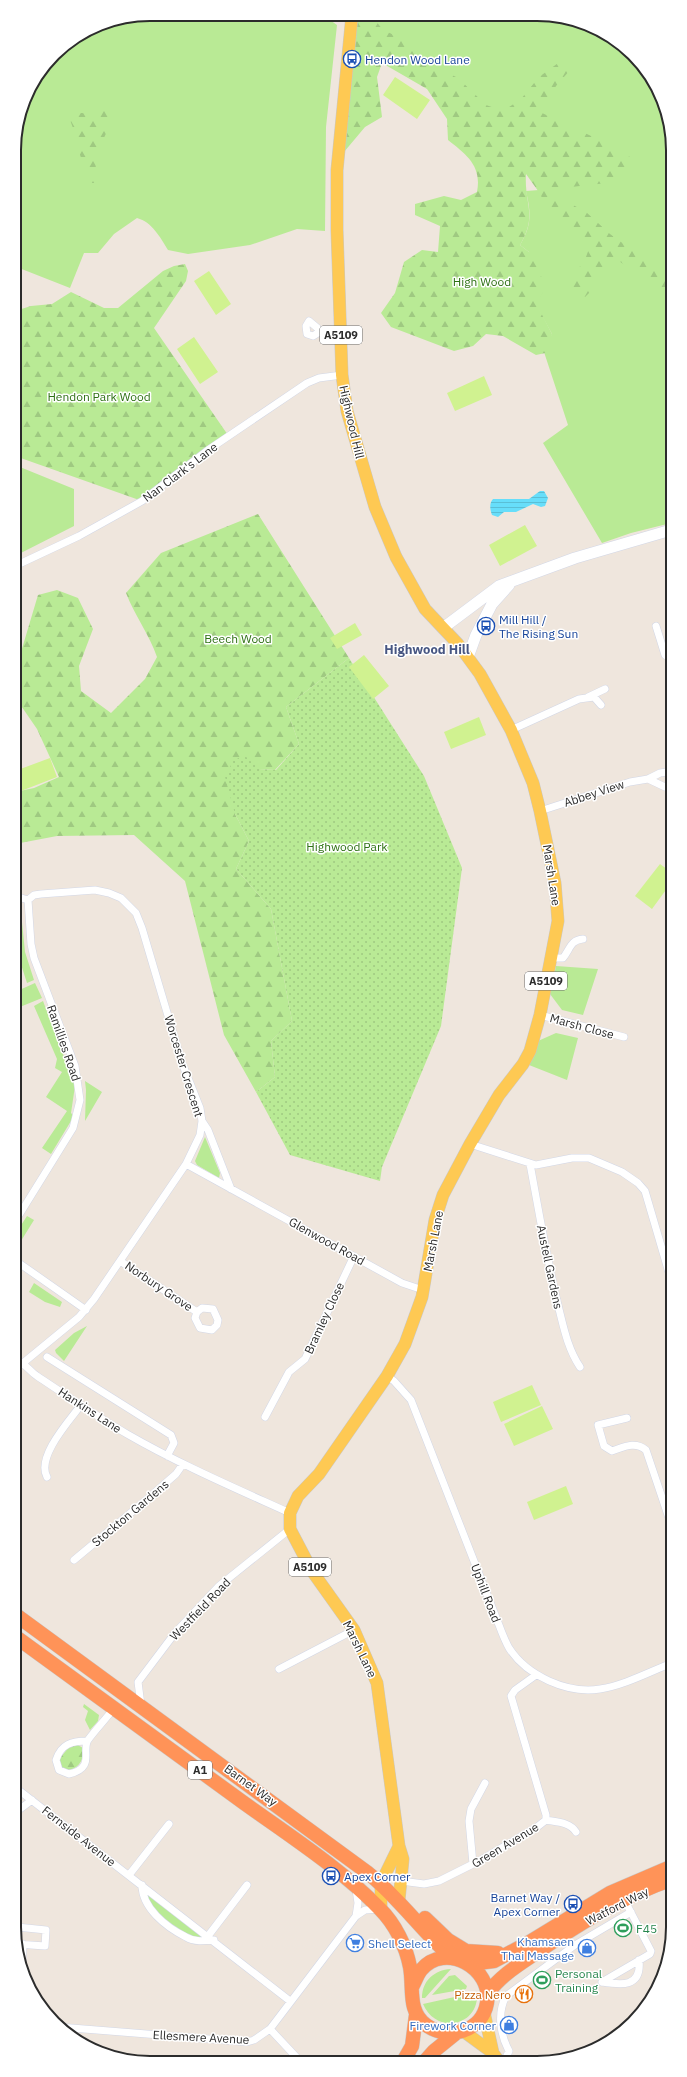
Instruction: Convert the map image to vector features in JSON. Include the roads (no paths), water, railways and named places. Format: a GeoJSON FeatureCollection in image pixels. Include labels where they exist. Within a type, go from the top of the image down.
{"type":"FeatureCollection","features":[{"type":"Feature","properties":{"kind":"highway","name":"Barnet Way"},"geometry":{"type":"LineString","coordinates":[[21,1619],[141,1705],[380,1883],[399,1900],[438,1945],[452,1958]]}},
{"type":"Feature","properties":{"kind":"highway","name":"Barnet Way"},"geometry":{"type":"LineString","coordinates":[[21,1640],[328,1863],[356,1886],[392,1923],[401,1940],[410,1967],[412,1987]]}},
{"type":"Feature","properties":{"kind":"highway","name":"Watford Way"},"geometry":{"type":"LineString","coordinates":[[470,1964],[494,1960],[610,1893],[666,1869]]}},
{"type":"Feature","properties":{"kind":"highway","name":"Watford Way"},"geometry":{"type":"LineString","coordinates":[[488,1993],[494,1984],[511,1970],[588,1919],[628,1907],[666,1883]]}},
{"type":"Feature","properties":{"kind":"highway","name":"A1"},"geometry":{"type":"LineString","coordinates":[[399,1900],[411,1905],[448,1940],[457,1946],[477,1952],[506,1954]]}},
{"type":"Feature","properties":{"kind":"highway"},"geometry":{"type":"LineString","coordinates":[[430,2056],[434,2051],[459,2033],[479,2021],[484,2012],[488,1993],[485,1982],[470,1964],[452,1958],[441,1959],[422,1970],[412,1987],[412,2005],[416,2014],[428,2027],[439,2032],[459,2033]]}},
{"type":"Feature","properties":{"kind":"highway"},"geometry":{"type":"LineString","coordinates":[[406,2056],[412,2046],[416,2014]]}},
{"type":"Feature","properties":{"kind":"main road","name":"Highwood Hill"},"geometry":{"type":"LineString","coordinates":[[349,21],[337,170],[337,230],[342,375],[347,411],[375,507],[396,557],[418,598],[443,628]]}},
{"type":"Feature","properties":{"kind":"main road"},"geometry":{"type":"LineString","coordinates":[[443,628],[499,586],[511,583],[525,575],[575,558],[666,531]]}},
{"type":"Feature","properties":{"kind":"main road"},"geometry":{"type":"LineString","coordinates":[[468,657],[476,635],[492,604],[511,583]]}},
{"type":"Feature","properties":{"kind":"main road","name":"Marsh Lane"},"geometry":{"type":"LineString","coordinates":[[399,1900],[403,1858],[399,1846],[377,1683],[354,1630],[312,1571],[290,1529],[290,1513],[298,1496],[318,1474],[387,1376],[405,1344],[423,1290],[435,1220],[443,1195],[470,1144],[499,1095],[523,1064],[530,1051],[540,1015],[558,921],[555,883],[533,783],[511,730],[491,690],[458,644],[443,628]]}},
{"type":"Feature","properties":{"kind":"main road"},"geometry":{"type":"LineString","coordinates":[[458,644],[476,635]]}},
{"type":"Feature","properties":{"kind":"main road"},"geometry":{"type":"LineString","coordinates":[[380,1909],[380,1883],[399,1846]]}},
{"type":"Feature","properties":{"kind":"main road"},"geometry":{"type":"LineString","coordinates":[[484,2012],[495,2056]]}},
{"type":"Feature","properties":{"kind":"main road"},"geometry":{"type":"LineString","coordinates":[[459,2033],[494,2056]]}},
{"type":"Feature","properties":{"kind":"street"},"geometry":{"type":"LineString","coordinates":[[321,331],[341,330]]}},
{"type":"Feature","properties":{"kind":"street","name":"Nan Clark's Lane"},"geometry":{"type":"LineString","coordinates":[[21,563],[79,536],[142,500],[208,450],[307,384],[319,378],[342,375]]}},
{"type":"Feature","properties":{"kind":"street"},"geometry":{"type":"LineString","coordinates":[[656,626],[666,656]]}},
{"type":"Feature","properties":{"kind":"street"},"geometry":{"type":"LineString","coordinates":[[511,730],[554,709],[588,697],[604,689]]}},
{"type":"Feature","properties":{"kind":"street"},"geometry":{"type":"LineString","coordinates":[[588,697],[598,700],[601,705]]}},
{"type":"Feature","properties":{"kind":"street","name":"Abbey View"},"geometry":{"type":"LineString","coordinates":[[540,811],[630,782],[648,779],[664,772],[666,773]]}},
{"type":"Feature","properties":{"kind":"street"},"geometry":{"type":"LineString","coordinates":[[648,779],[666,787]]}},
{"type":"Feature","properties":{"kind":"street","name":"Worcester Crescent"},"geometry":{"type":"LineString","coordinates":[[21,1361],[86,1310],[186,1164],[195,1148],[202,1121],[200,1108],[182,1063],[142,928],[136,914],[121,898],[109,893],[95,890],[34,895],[28,900]]}},
{"type":"Feature","properties":{"kind":"street"},"geometry":{"type":"LineString","coordinates":[[21,898],[28,900]]}},
{"type":"Feature","properties":{"kind":"street","name":"Ramillies Road"},"geometry":{"type":"LineString","coordinates":[[21,1212],[73,1128],[80,1100],[75,1066],[34,958],[31,944],[28,900]]}},
{"type":"Feature","properties":{"kind":"street"},"geometry":{"type":"LineString","coordinates":[[551,958],[563,958],[576,940],[583,939]]}},
{"type":"Feature","properties":{"kind":"street","name":"Marsh Close"},"geometry":{"type":"LineString","coordinates":[[540,1015],[624,1037]]}},
{"type":"Feature","properties":{"kind":"street"},"geometry":{"type":"LineString","coordinates":[[202,1121],[208,1130],[231,1188]]}},
{"type":"Feature","properties":{"kind":"street"},"geometry":{"type":"LineString","coordinates":[[470,1144],[530,1164],[536,1165],[572,1158],[589,1158],[622,1172],[638,1183],[645,1191],[649,1199],[666,1261]]}},
{"type":"Feature","properties":{"kind":"street","name":"Glenwood Road"},"geometry":{"type":"LineString","coordinates":[[186,1164],[402,1283],[423,1290]]}},
{"type":"Feature","properties":{"kind":"street","name":"Austell Gardens"},"geometry":{"type":"LineString","coordinates":[[530,1164],[553,1285],[568,1344],[573,1357],[580,1367]]}},
{"type":"Feature","properties":{"kind":"street","name":"Bramley Close"},"geometry":{"type":"LineString","coordinates":[[265,1417],[289,1372],[305,1359],[354,1256]]}},
{"type":"Feature","properties":{"kind":"street","name":"Norbury Grove"},"geometry":{"type":"LineString","coordinates":[[120,1261],[197,1312]]}},
{"type":"Feature","properties":{"kind":"street"},"geometry":{"type":"LineString","coordinates":[[21,1264],[86,1310]]}},
{"type":"Feature","properties":{"kind":"street","name":"Hankins Lane"},"geometry":{"type":"LineString","coordinates":[[47,1357],[171,1435],[174,1443],[167,1456]]}},
{"type":"Feature","properties":{"kind":"street","name":"Hankins Lane"},"geometry":{"type":"LineString","coordinates":[[21,1363],[36,1375],[125,1433],[183,1464],[290,1513]]}},
{"type":"Feature","properties":{"kind":"street","name":"Uphill Road"},"geometry":{"type":"LineString","coordinates":[[387,1376],[394,1381],[410,1400],[498,1626],[520,1661],[536,1674],[556,1684],[576,1690],[588,1690],[616,1685],[666,1665]]}},
{"type":"Feature","properties":{"kind":"street"},"geometry":{"type":"LineString","coordinates":[[47,1477],[44,1466],[48,1453],[81,1405]]}},
{"type":"Feature","properties":{"kind":"street"},"geometry":{"type":"LineString","coordinates":[[627,1418],[598,1425],[604,1446],[612,1451],[633,1445],[641,1446],[646,1450],[666,1509]]}},
{"type":"Feature","properties":{"kind":"street","name":"Stockton Gardens"},"geometry":{"type":"LineString","coordinates":[[74,1560],[146,1501],[176,1474],[183,1464]]}},
{"type":"Feature","properties":{"kind":"street","name":"Westfield Road"},"geometry":{"type":"LineString","coordinates":[[141,1705],[138,1682],[175,1633],[219,1586],[290,1529]]}},
{"type":"Feature","properties":{"kind":"street"},"geometry":{"type":"LineString","coordinates":[[279,1669],[354,1630]]}},
{"type":"Feature","properties":{"kind":"street","name":"Green Avenue"},"geometry":{"type":"LineString","coordinates":[[401,1881],[424,1884],[438,1881],[473,1864],[538,1827],[546,1820],[511,1696],[515,1690],[536,1674]]}},
{"type":"Feature","properties":{"kind":"street"},"geometry":{"type":"LineString","coordinates":[[87,1741],[74,1741],[63,1747],[56,1760],[59,1770],[69,1774],[79,1770],[87,1758],[87,1741],[114,1708]]}},
{"type":"Feature","properties":{"kind":"street"},"geometry":{"type":"LineString","coordinates":[[473,1864],[469,1821],[471,1809],[485,1783]]}},
{"type":"Feature","properties":{"kind":"street","name":"Fernside Avenue"},"geometry":{"type":"LineString","coordinates":[[21,1792],[142,1884],[290,2001]]}},
{"type":"Feature","properties":{"kind":"street"},"geometry":{"type":"LineString","coordinates":[[21,1808],[32,1800]]}},
{"type":"Feature","properties":{"kind":"street"},"geometry":{"type":"LineString","coordinates":[[546,1820],[568,1824],[576,1832]]}},
{"type":"Feature","properties":{"kind":"street"},"geometry":{"type":"LineString","coordinates":[[130,1875],[169,1824]]}},
{"type":"Feature","properties":{"kind":"street"},"geometry":{"type":"LineString","coordinates":[[142,1884],[142,1894],[146,1904],[152,1912],[186,1938],[202,1941],[211,1938],[247,1885]]}},
{"type":"Feature","properties":{"kind":"street"},"geometry":{"type":"LineString","coordinates":[[356,1886],[358,1903],[356,1916]]}},
{"type":"Feature","properties":{"kind":"street"},"geometry":{"type":"LineString","coordinates":[[507,2056],[509,2051],[503,2040],[500,2024],[503,2002],[506,1996],[628,1907],[651,1951],[650,1954],[639,1960],[602,1982],[622,1985],[628,1984],[638,1974],[639,1960]]}},
{"type":"Feature","properties":{"kind":"street"},"geometry":{"type":"LineString","coordinates":[[356,1916],[365,1910],[380,1909]]}},
{"type":"Feature","properties":{"kind":"street","name":"Ellesmere Avenue"},"geometry":{"type":"LineString","coordinates":[[70,2028],[247,2042],[254,2040],[270,2029],[356,1916]]}},
{"type":"Feature","properties":{"kind":"street"},"geometry":{"type":"LineString","coordinates":[[21,1927],[46,1930],[45,1946],[22,1944]]}},
{"type":"Feature","properties":{"kind":"street"},"geometry":{"type":"LineString","coordinates":[[270,2029],[295,2056]]}},
{"type":"Feature","properties":{"kind":"water"},"geometry":{"type":"Polygon","coordinates":[[[540,491],[544,491],[548,498],[545,506],[541,507],[533,504],[516,512],[504,512],[498,517],[492,515],[490,507],[493,499],[529,499],[540,491]]]}},
{"type":"Feature","properties":{"kind":"place","name":"Hendon Wood Lane"},"geometry":{"type":"Point","coordinates":[352,59]}},
{"type":"Feature","properties":{"kind":"place","name":"Mill Hill / The Rising Sun"},"geometry":{"type":"Point","coordinates":[486,626]}},
{"type":"Feature","properties":{"kind":"place","name":"Apex Corner"},"geometry":{"type":"Point","coordinates":[331,1876]}},
{"type":"Feature","properties":{"kind":"place","name":"Barnet Way / Apex Corner"},"geometry":{"type":"Point","coordinates":[573,1904]}},
{"type":"Feature","properties":{"kind":"place","name":"F45"},"geometry":{"type":"Point","coordinates":[623,1928]}},
{"type":"Feature","properties":{"kind":"place","name":"Shell Select"},"geometry":{"type":"Point","coordinates":[355,1943]}},
{"type":"Feature","properties":{"kind":"place","name":"Khamsaen Thai Massage"},"geometry":{"type":"Point","coordinates":[587,1948]}},
{"type":"Feature","properties":{"kind":"place","name":"Personal Training"},"geometry":{"type":"Point","coordinates":[542,1980]}},
{"type":"Feature","properties":{"kind":"place","name":"Pizza Nero"},"geometry":{"type":"Point","coordinates":[524,1994]}},
{"type":"Feature","properties":{"kind":"place","name":"Firework Corner"},"geometry":{"type":"Point","coordinates":[509,2025]}},
{"type":"Feature","properties":{"kind":"district","name":"Highwood Hill"},"geometry":{"type":"Point","coordinates":[427,649]}},
{"type":"Feature","properties":{"kind":"park label","name":"High Wood"},"geometry":{"type":"Point","coordinates":[482,281]}},
{"type":"Feature","properties":{"kind":"park label","name":"Hendon Park Wood"},"geometry":{"type":"Point","coordinates":[99,396]}},
{"type":"Feature","properties":{"kind":"park label","name":"Beech Wood"},"geometry":{"type":"Point","coordinates":[238,638]}},
{"type":"Feature","properties":{"kind":"park label","name":"Highwood Park"},"geometry":{"type":"Point","coordinates":[347,846]}}]}
